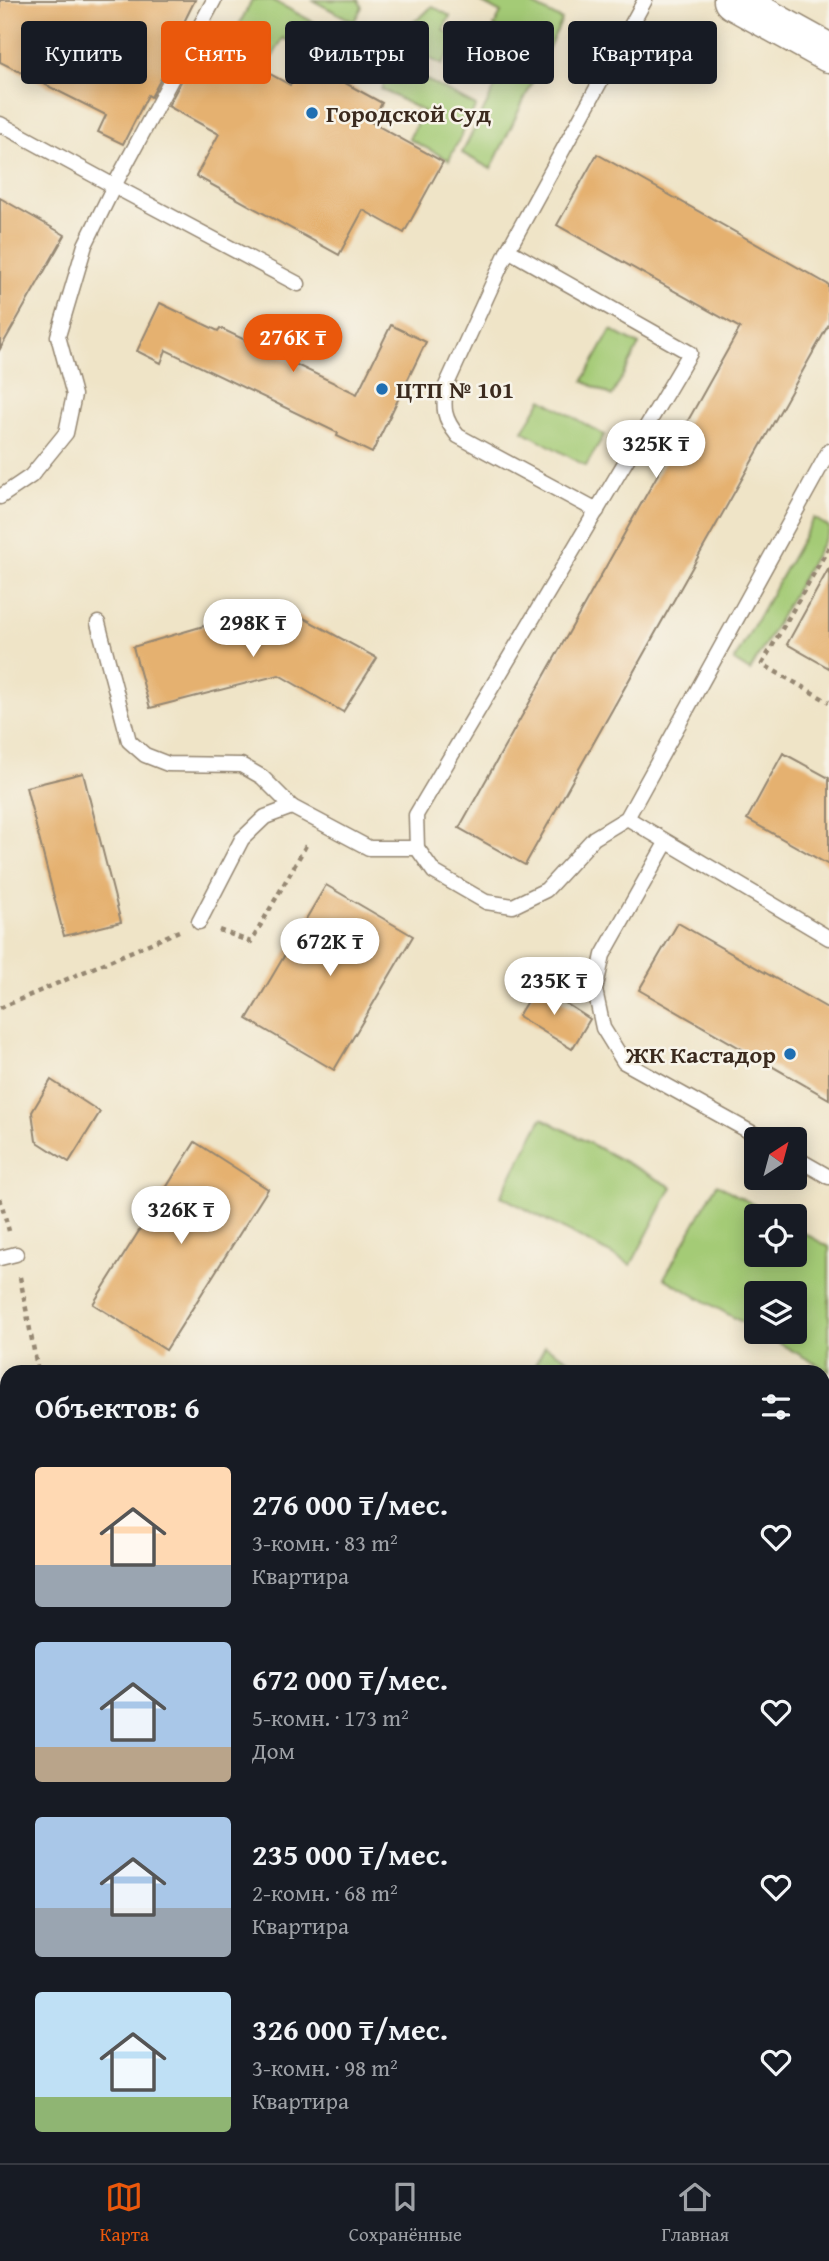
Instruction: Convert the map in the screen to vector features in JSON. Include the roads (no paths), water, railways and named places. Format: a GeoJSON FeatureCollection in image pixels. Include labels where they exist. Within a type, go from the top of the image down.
{"type":"FeatureCollection","features":[{"type":"Feature","properties":{"kind":"main road"},"geometry":{"type":"LineString","coordinates":[[733,0],[829,53]]}},
{"type":"Feature","properties":{"kind":"lane"},"geometry":{"type":"LineString","coordinates":[[0,497],[31,476],[66,433],[74,395],[58,336],[85,245],[214,0]]}},
{"type":"Feature","properties":{"kind":"lane"},"geometry":{"type":"LineString","coordinates":[[597,511],[458,436],[448,423],[444,405],[446,386],[508,250],[645,0]]}},
{"type":"Feature","properties":{"kind":"lane"},"geometry":{"type":"LineString","coordinates":[[0,124],[298,284]]}},
{"type":"Feature","properties":{"kind":"lane"},"geometry":{"type":"LineString","coordinates":[[508,250],[690,353],[416,815],[417,848],[434,872],[486,902],[513,906],[546,890],[594,838],[627,818],[829,451]]}},
{"type":"Feature","properties":{"kind":"lane"},"geometry":{"type":"LineString","coordinates":[[98,623],[129,741],[145,755],[168,764],[241,765],[262,777],[292,807],[369,848],[417,848]]}},
{"type":"Feature","properties":{"kind":"lane"},"geometry":{"type":"LineString","coordinates":[[199,922],[242,839],[265,817],[292,807]]}},
{"type":"Feature","properties":{"kind":"lane"},"geometry":{"type":"LineString","coordinates":[[627,818],[829,938]]}},
{"type":"Feature","properties":{"kind":"lane"},"geometry":{"type":"LineString","coordinates":[[666,843],[603,955],[594,990],[603,1028],[624,1062],[744,1128]]}},
{"type":"Feature","properties":{"kind":"lane"},"geometry":{"type":"LineString","coordinates":[[807,1164],[829,1177]]}},
{"type":"Feature","properties":{"kind":"lane"},"geometry":{"type":"LineString","coordinates":[[0,1258],[16,1254]]}},
{"type":"Feature","properties":{"kind":"place","name":"Городской Суд"},"geometry":{"type":"Point","coordinates":[312,113]}},
{"type":"Feature","properties":{"kind":"place","name":"ЦТП № 101"},"geometry":{"type":"Point","coordinates":[382,389]}},
{"type":"Feature","properties":{"kind":"place","name":"ЖК Кастадор"},"geometry":{"type":"Point","coordinates":[790,1054]}}]}
